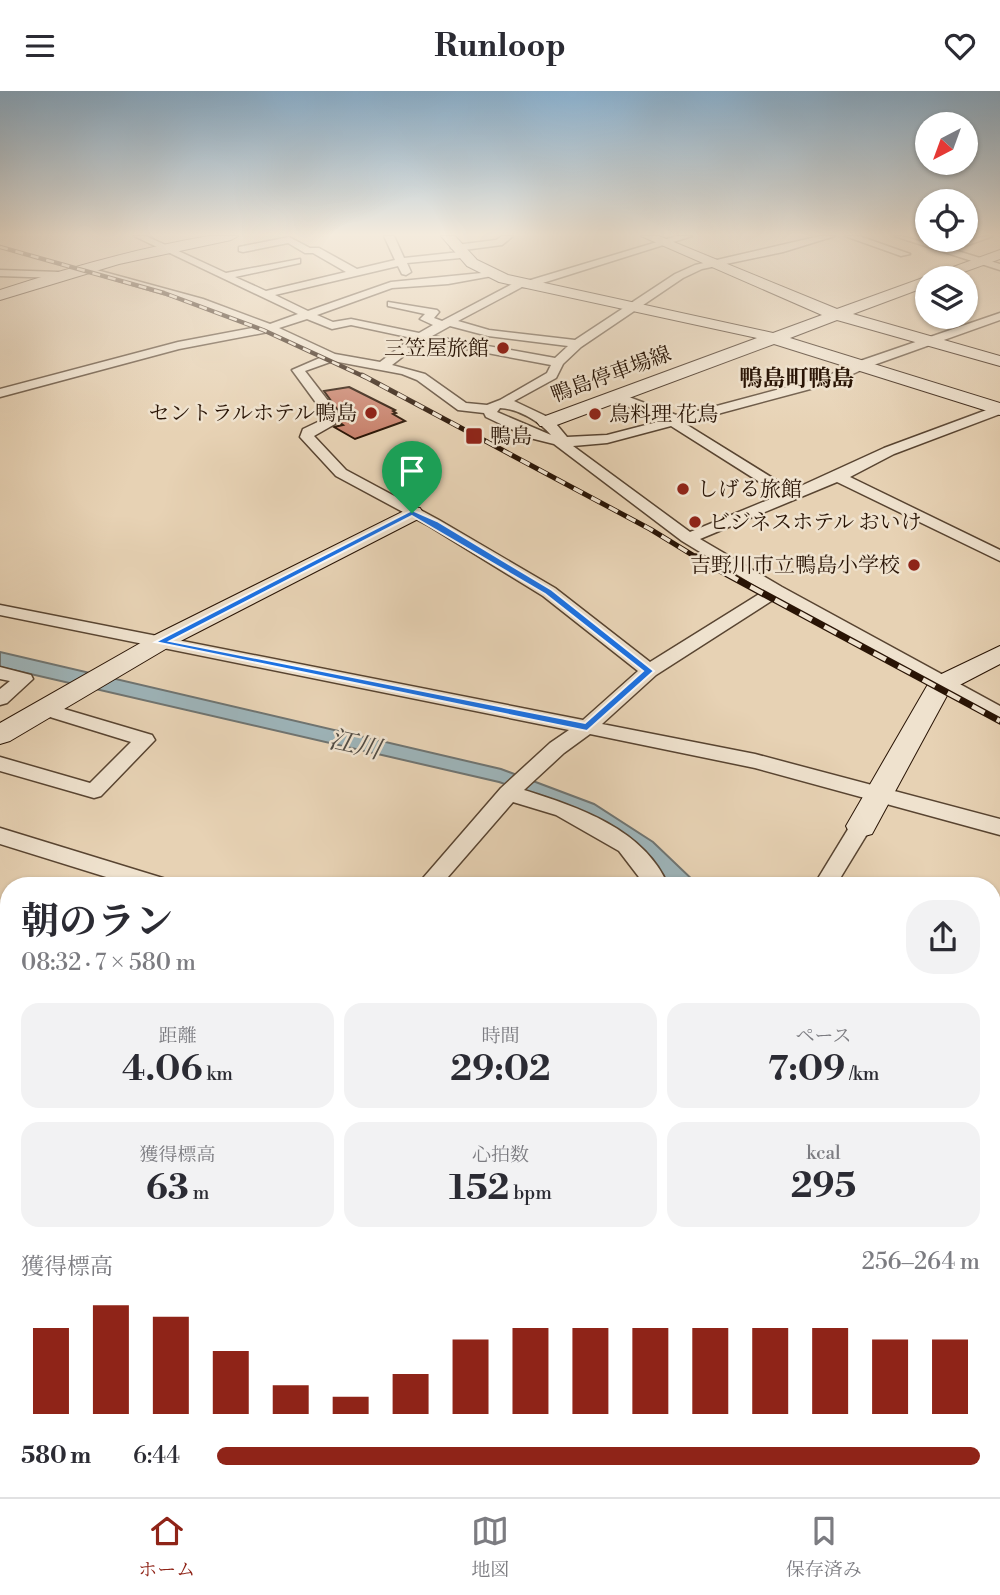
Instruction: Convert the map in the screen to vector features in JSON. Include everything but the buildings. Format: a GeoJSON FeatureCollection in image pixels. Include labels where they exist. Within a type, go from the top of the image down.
{"type":"FeatureCollection","features":[{"type":"Feature","properties":{"kind":"main road"},"geometry":{"type":"LineString","coordinates":[[616,302],[775,338],[1000,409]]}},
{"type":"Feature","properties":{"kind":"main road"},"geometry":{"type":"LineString","coordinates":[[805,302],[834,314],[1000,361]]}},
{"type":"Feature","properties":{"kind":"main road","name":"鴨島停車場線"},"geometry":{"type":"LineString","coordinates":[[547,422],[869,302]]}},
{"type":"Feature","properties":{"kind":"main road"},"geometry":{"type":"LineString","coordinates":[[0,735],[160,642],[412,513]]}},
{"type":"Feature","properties":{"kind":"main road"},"geometry":{"type":"LineString","coordinates":[[861,826],[943,682],[1000,654]]}},
{"type":"Feature","properties":{"kind":"street"},"geometry":{"type":"LineString","coordinates":[[201,302],[269,328],[332,357],[383,366],[421,377],[463,407],[489,409],[505,403],[552,375],[558,362],[577,344],[639,302]]}},
{"type":"Feature","properties":{"kind":"street"},"geometry":{"type":"LineString","coordinates":[[278,302],[332,326],[351,322],[377,326],[498,353],[558,362]]}},
{"type":"Feature","properties":{"kind":"street"},"geometry":{"type":"LineString","coordinates":[[0,393],[178,346],[269,328],[340,302]]}},
{"type":"Feature","properties":{"kind":"street"},"geometry":{"type":"LineString","coordinates":[[377,326],[394,302]]}},
{"type":"Feature","properties":{"kind":"street"},"geometry":{"type":"LineString","coordinates":[[383,366],[422,336],[488,302]]}},
{"type":"Feature","properties":{"kind":"street"},"geometry":{"type":"LineString","coordinates":[[392,304],[433,312],[426,319],[488,333],[577,344]]}},
{"type":"Feature","properties":{"kind":"street"},"geometry":{"type":"LineString","coordinates":[[560,443],[607,439],[829,380],[863,364],[1000,316]]}},
{"type":"Feature","properties":{"kind":"street"},"geometry":{"type":"LineString","coordinates":[[332,357],[296,371],[332,415],[330,421],[308,432],[307,437],[341,473],[434,523],[549,592],[649,671]]}},
{"type":"Feature","properties":{"kind":"street"},"geometry":{"type":"LineString","coordinates":[[616,397],[675,421],[790,495]]}},
{"type":"Feature","properties":{"kind":"street"},"geometry":{"type":"LineString","coordinates":[[505,403],[547,422],[561,439],[560,443]]}},
{"type":"Feature","properties":{"kind":"street"},"geometry":{"type":"LineString","coordinates":[[489,409],[491,414],[524,431],[560,443],[642,501],[688,538],[1000,714]]}},
{"type":"Feature","properties":{"kind":"street"},"geometry":{"type":"LineString","coordinates":[[688,538],[837,476],[889,451],[1000,409]]}},
{"type":"Feature","properties":{"kind":"street"},"geometry":{"type":"LineString","coordinates":[[524,431],[547,422]]}},
{"type":"Feature","properties":{"kind":"street"},"geometry":{"type":"LineString","coordinates":[[837,476],[1000,556]]}},
{"type":"Feature","properties":{"kind":"street"},"geometry":{"type":"LineString","coordinates":[[435,877],[510,792],[557,748],[587,727],[649,671],[776,590]]}},
{"type":"Feature","properties":{"kind":"street"},"geometry":{"type":"LineString","coordinates":[[0,610],[755,761],[1000,827]]}},
{"type":"Feature","properties":{"kind":"street"},"geometry":{"type":"LineString","coordinates":[[0,673],[24,678],[0,699]]}},
{"type":"Feature","properties":{"kind":"street"},"geometry":{"type":"LineString","coordinates":[[0,764],[94,791],[145,740],[44,709]]}},
{"type":"Feature","properties":{"kind":"street"},"geometry":{"type":"LineString","coordinates":[[510,792],[564,810],[627,845],[651,877]]}},
{"type":"Feature","properties":{"kind":"street"},"geometry":{"type":"LineString","coordinates":[[830,877],[861,826]]}},
{"type":"Feature","properties":{"kind":"street"},"geometry":{"type":"LineString","coordinates":[[0,836],[132,877]]}},
{"type":"Feature","properties":{"kind":"water","name":"江川"},"geometry":{"type":"Polygon","coordinates":[[[0,652],[501,769],[594,804],[653,842],[690,877],[660,877],[626,838],[577,809],[499,782],[0,667],[0,652]]]}},
{"type":"Feature","properties":{"kind":"railway"},"geometry":{"type":"LineString","coordinates":[[187,302],[263,330],[365,377]]}},
{"type":"Feature","properties":{"kind":"railway"},"geometry":{"type":"LineString","coordinates":[[362,375],[650,529],[699,559]]}},
{"type":"Feature","properties":{"kind":"railway"},"geometry":{"type":"LineString","coordinates":[[696,557],[707,564]]}},
{"type":"Feature","properties":{"kind":"railway"},"geometry":{"type":"LineString","coordinates":[[701,560],[1000,721]]}},
{"type":"Feature","properties":{"kind":"place","name":"三笠屋旅館"},"geometry":{"type":"Point","coordinates":[503,348]}},
{"type":"Feature","properties":{"kind":"place","name":"セントラルホテル鴨島"},"geometry":{"type":"Point","coordinates":[371,413]}},
{"type":"Feature","properties":{"kind":"place","name":"鳥料理 花鳥"},"geometry":{"type":"Point","coordinates":[595,414]}},
{"type":"Feature","properties":{"kind":"place","name":"鴨島"},"geometry":{"type":"Point","coordinates":[474,436]}},
{"type":"Feature","properties":{"kind":"place","name":"しげる旅館"},"geometry":{"type":"Point","coordinates":[683,489]}},
{"type":"Feature","properties":{"kind":"place","name":"ビジネスホテル おいけ"},"geometry":{"type":"Point","coordinates":[695,522]}},
{"type":"Feature","properties":{"kind":"place","name":"吉野川市立鴨島小学校"},"geometry":{"type":"Point","coordinates":[914,565]}},
{"type":"Feature","properties":{"kind":"district","name":"鴨島町鴨島"},"geometry":{"type":"Point","coordinates":[797,378]}},
{"type":"Feature","properties":{"kind":"route"},"geometry":{"type":"LineString","coordinates":[[412,513],[434,523],[549,592],[649,671],[587,727],[160,642],[412,513]]}}]}
